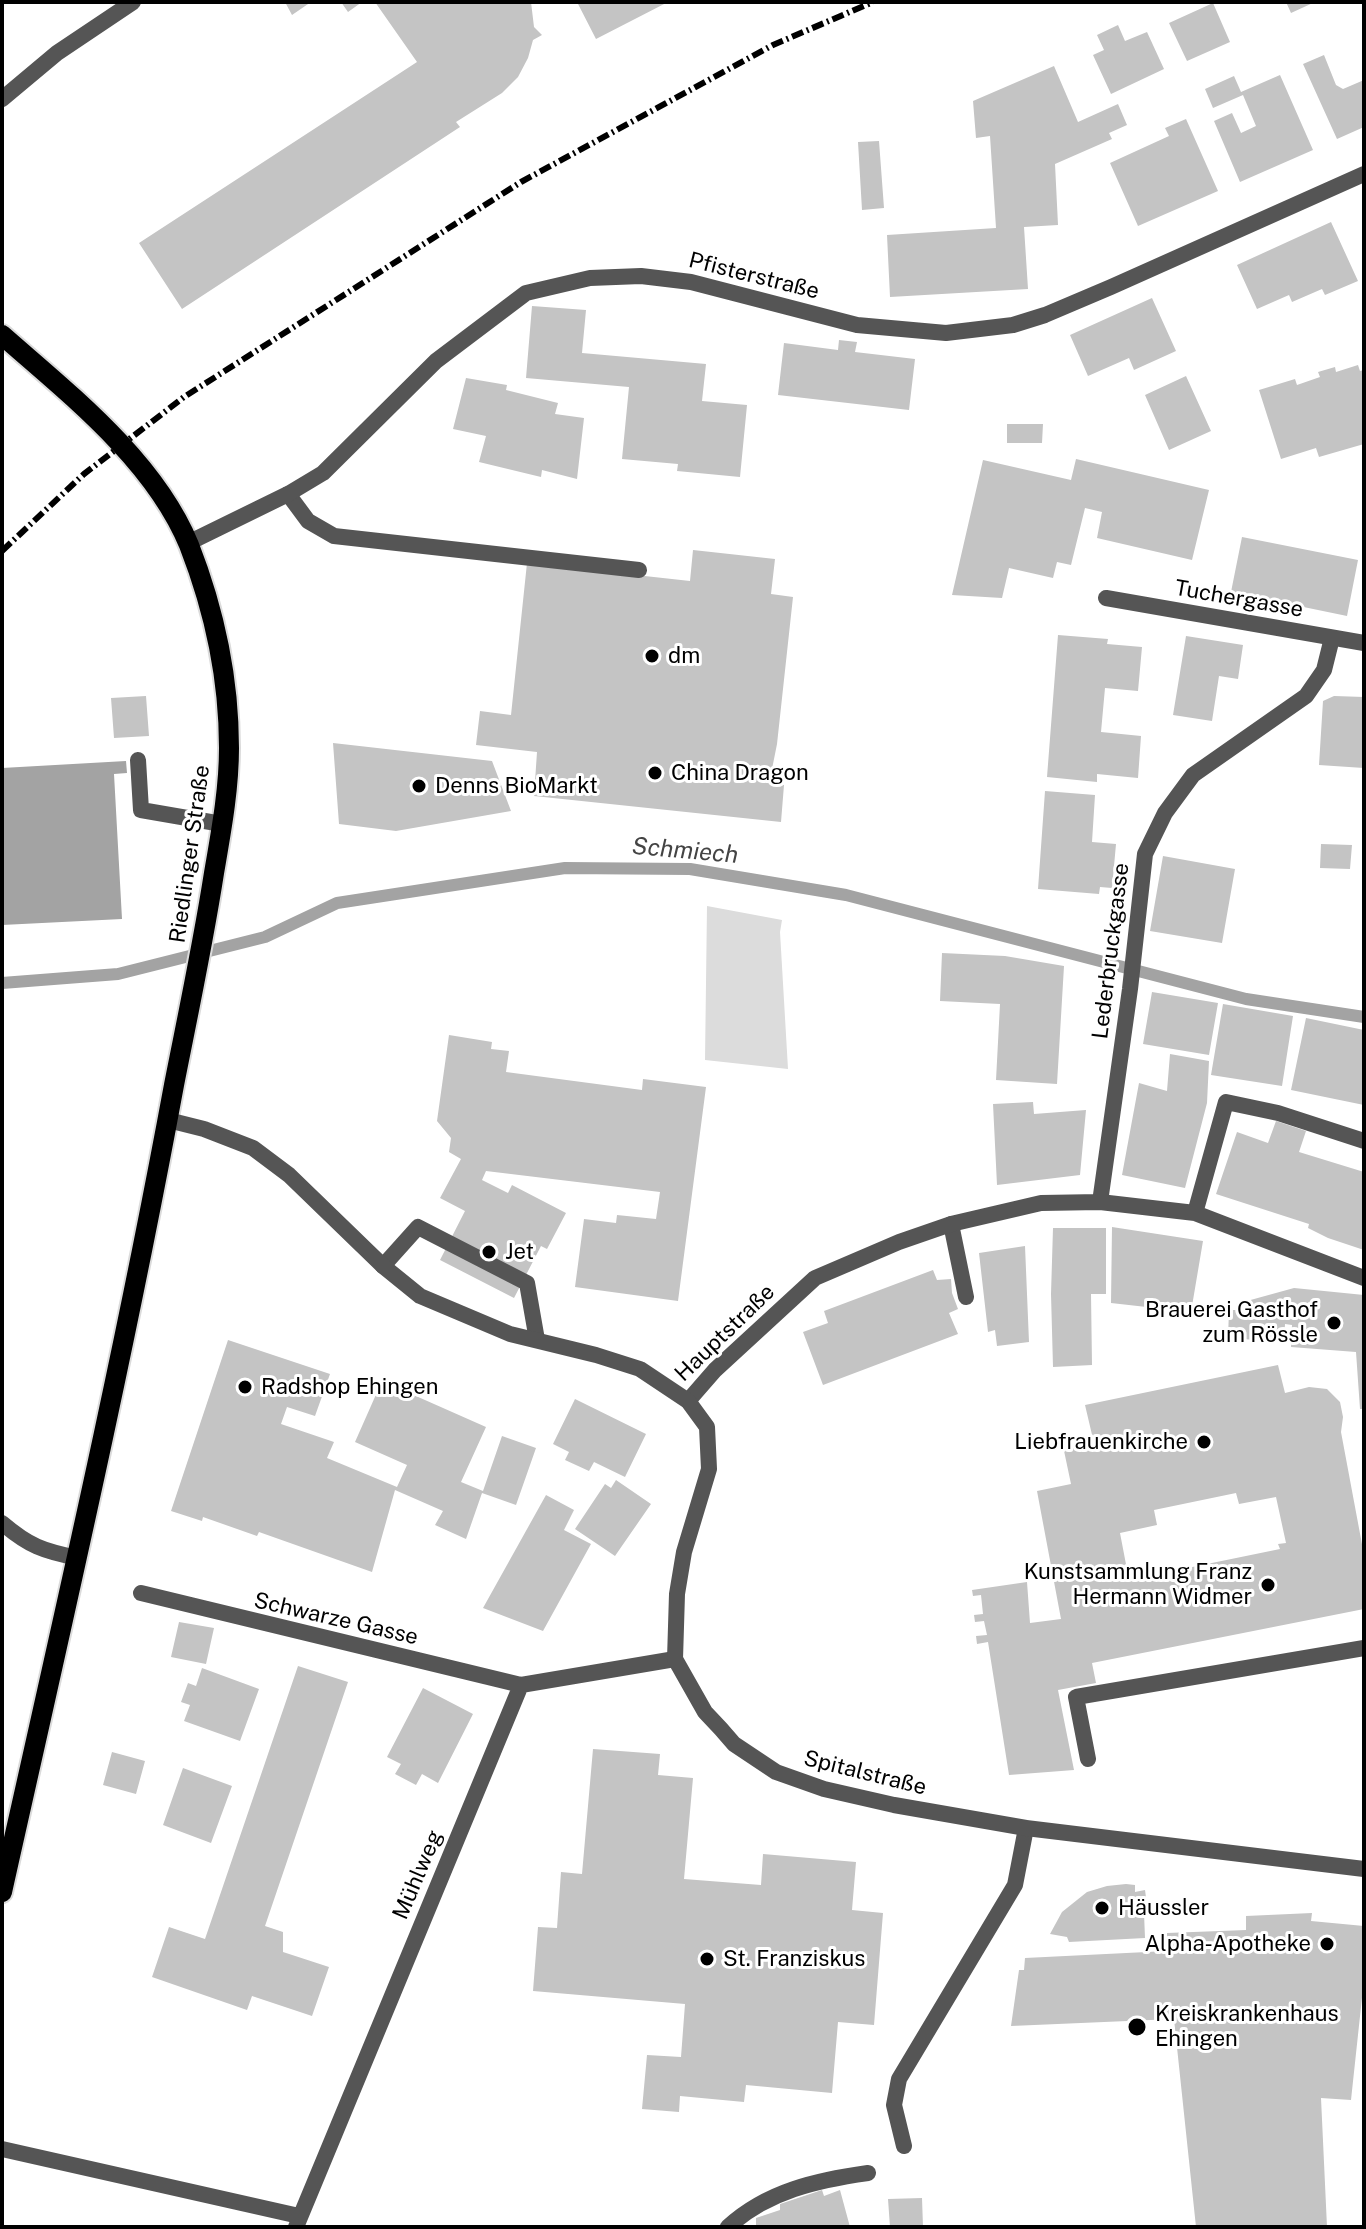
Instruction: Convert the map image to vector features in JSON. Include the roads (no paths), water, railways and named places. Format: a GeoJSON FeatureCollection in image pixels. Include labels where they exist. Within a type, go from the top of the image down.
{"type":"FeatureCollection","features":[{"type":"Feature","properties":{"kind":"main road","name":"Riedlinger Straße"},"geometry":{"type":"LineString","coordinates":[[2,335],[95,417],[155,485],[188,543],[220,646],[229,748],[222,824],[208,912],[168,1120],[78,1558],[2,1892]]}},
{"type":"Feature","properties":{"kind":"street"},"geometry":{"type":"LineString","coordinates":[[3,102],[57,53],[133,2]]}},
{"type":"Feature","properties":{"kind":"street","name":"Pfisterstraße"},"geometry":{"type":"LineString","coordinates":[[188,543],[288,494],[323,473],[436,361],[526,293],[590,278],[641,276],[691,282],[857,325],[946,333],[1013,325],[1098,293],[1364,174]]}},
{"type":"Feature","properties":{"kind":"street"},"geometry":{"type":"LineString","coordinates":[[288,494],[308,521],[334,536],[639,570]]}},
{"type":"Feature","properties":{"kind":"street","name":"Tuchergasse"},"geometry":{"type":"LineString","coordinates":[[1106,598],[1364,643]]}},
{"type":"Feature","properties":{"kind":"street","name":"Lederbruckgasse"},"geometry":{"type":"LineString","coordinates":[[1100,1202],[1130,989],[1145,854],[1165,813],[1193,775],[1306,696],[1324,670],[1332,638]]}},
{"type":"Feature","properties":{"kind":"street"},"geometry":{"type":"LineString","coordinates":[[138,760],[141,810],[222,824]]}},
{"type":"Feature","properties":{"kind":"street"},"geometry":{"type":"LineString","coordinates":[[1195,1213],[1226,1102],[1278,1113],[1364,1141]]}},
{"type":"Feature","properties":{"kind":"street","name":"Hauptstraße"},"geometry":{"type":"LineString","coordinates":[[168,1120],[204,1129],[253,1148],[289,1175],[383,1266],[420,1296],[510,1334],[640,1369],[688,1401],[715,1370],[815,1278],[899,1242],[951,1224],[1041,1203],[1100,1202],[1195,1213],[1364,1278]]}},
{"type":"Feature","properties":{"kind":"street"},"geometry":{"type":"LineString","coordinates":[[951,1224],[966,1297]]}},
{"type":"Feature","properties":{"kind":"street"},"geometry":{"type":"LineString","coordinates":[[383,1266],[418,1227],[527,1283],[537,1340]]}},
{"type":"Feature","properties":{"kind":"street"},"geometry":{"type":"LineString","coordinates":[[521,1685],[675,1659],[679,1580],[684,1552],[709,1469],[707,1427],[688,1401]]}},
{"type":"Feature","properties":{"kind":"street"},"geometry":{"type":"LineString","coordinates":[[2,1523],[25,1543],[42,1551],[78,1558]]}},
{"type":"Feature","properties":{"kind":"street","name":"Schwarze Gasse"},"geometry":{"type":"LineString","coordinates":[[141,1593],[521,1685]]}},
{"type":"Feature","properties":{"kind":"street"},"geometry":{"type":"LineString","coordinates":[[1088,1759],[1076,1697],[1364,1648]]}},
{"type":"Feature","properties":{"kind":"street","name":"Spitalstraße"},"geometry":{"type":"LineString","coordinates":[[675,1659],[705,1712],[734,1744],[776,1772],[824,1789],[894,1805],[1026,1828],[1364,1869]]}},
{"type":"Feature","properties":{"kind":"street","name":"Mühlweg"},"geometry":{"type":"LineString","coordinates":[[297,2222],[521,1685]]}},
{"type":"Feature","properties":{"kind":"street"},"geometry":{"type":"LineString","coordinates":[[904,2146],[894,2105],[899,2079],[1015,1885],[1026,1828]]}},
{"type":"Feature","properties":{"kind":"street"},"geometry":{"type":"LineString","coordinates":[[2,2149],[297,2222]]}},
{"type":"Feature","properties":{"kind":"street"},"geometry":{"type":"LineString","coordinates":[[728,2227],[744,2213],[770,2198],[826,2179],[868,2173]]}},
{"type":"Feature","properties":{"kind":"waterway","name":"Schmiech"},"geometry":{"type":"LineString","coordinates":[[2,983],[118,974],[265,937],[337,903],[565,868],[690,869],[846,895],[1246,999],[1364,1017]]}},
{"type":"Feature","properties":{"kind":"railway"},"geometry":{"type":"LineString","coordinates":[[2,551],[84,474],[184,397],[521,182],[773,45],[873,2]]}},
{"type":"Feature","properties":{"kind":"place","name":"dm"},"geometry":{"type":"Point","coordinates":[652,656]}},
{"type":"Feature","properties":{"kind":"place","name":"China Dragon"},"geometry":{"type":"Point","coordinates":[655,773]}},
{"type":"Feature","properties":{"kind":"place","name":"Denns BioMarkt"},"geometry":{"type":"Point","coordinates":[419,786]}},
{"type":"Feature","properties":{"kind":"place","name":"Jet"},"geometry":{"type":"Point","coordinates":[489,1252]}},
{"type":"Feature","properties":{"kind":"place","name":"Brauerei Gasthof zum Rössle"},"geometry":{"type":"Point","coordinates":[1334,1323]}},
{"type":"Feature","properties":{"kind":"place","name":"Radshop Ehingen"},"geometry":{"type":"Point","coordinates":[245,1387]}},
{"type":"Feature","properties":{"kind":"place","name":"Liebfrauenkirche"},"geometry":{"type":"Point","coordinates":[1204,1442]}},
{"type":"Feature","properties":{"kind":"place","name":"Kunstsammlung Franz Hermann Widmer"},"geometry":{"type":"Point","coordinates":[1268,1585]}},
{"type":"Feature","properties":{"kind":"place","name":"Häussler"},"geometry":{"type":"Point","coordinates":[1102,1908]}},
{"type":"Feature","properties":{"kind":"place","name":"Alpha-Apotheke"},"geometry":{"type":"Point","coordinates":[1327,1944]}},
{"type":"Feature","properties":{"kind":"place","name":"St. Franziskus"},"geometry":{"type":"Point","coordinates":[707,1959]}},
{"type":"Feature","properties":{"kind":"place","name":"Kreiskrankenhaus Ehingen"},"geometry":{"type":"Point","coordinates":[1137,2027]}}]}
